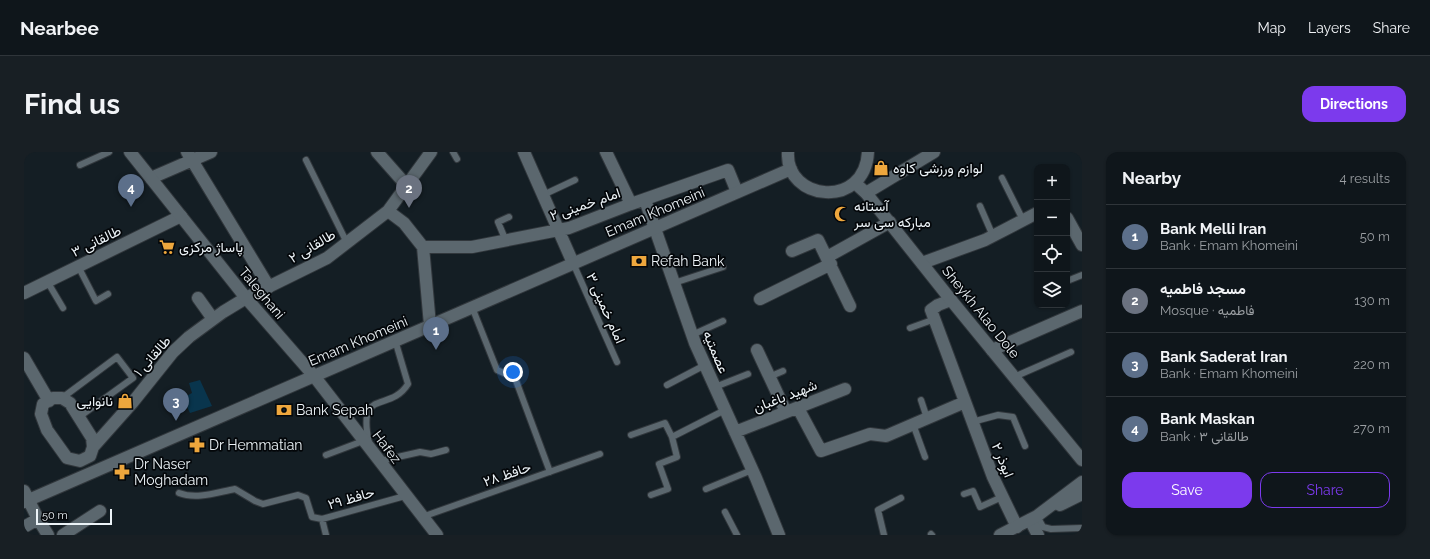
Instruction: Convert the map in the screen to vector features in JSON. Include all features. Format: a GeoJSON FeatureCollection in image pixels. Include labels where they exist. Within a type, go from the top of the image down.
{"type":"FeatureCollection","features":[{"type":"Feature","properties":{"kind":"street","name":"Taleghani"},"geometry":{"type":"LineString","coordinates":[[130,152],[246,298],[314,376]]}},
{"type":"Feature","properties":{"kind":"street"},"geometry":{"type":"LineString","coordinates":[[151,178],[189,156],[211,152]]}},
{"type":"Feature","properties":{"kind":"street"},"geometry":{"type":"LineString","coordinates":[[377,152],[407,186]]}},
{"type":"Feature","properties":{"kind":"street","name":"طالقانی ۲"},"geometry":{"type":"LineString","coordinates":[[246,298],[327,258],[388,211],[431,152]]}},
{"type":"Feature","properties":{"kind":"street"},"geometry":{"type":"LineString","coordinates":[[524,152],[573,263]]}},
{"type":"Feature","properties":{"kind":"street"},"geometry":{"type":"LineString","coordinates":[[606,152],[631,204]]}},
{"type":"Feature","properties":{"kind":"street"},"geometry":{"type":"LineString","coordinates":[[788,152],[791,169],[798,179],[808,187],[819,192],[832,193],[844,190],[855,183],[863,173],[868,161],[868,152]]}},
{"type":"Feature","properties":{"kind":"street"},"geometry":{"type":"LineString","coordinates":[[866,193],[934,152]]}},
{"type":"Feature","properties":{"kind":"street"},"geometry":{"type":"LineString","coordinates":[[189,156],[269,287]]}},
{"type":"Feature","properties":{"kind":"street","name":"Emam Khomeini"},"geometry":{"type":"LineString","coordinates":[[25,498],[314,376],[791,169]]}},
{"type":"Feature","properties":{"kind":"street","name":"امام خمینی ۲"},"geometry":{"type":"LineString","coordinates":[[423,247],[472,247],[569,228],[631,204],[728,170],[737,192]]}},
{"type":"Feature","properties":{"kind":"street","name":"Sheykh Alao Dole"},"geometry":{"type":"LineString","coordinates":[[855,183],[866,193],[890,222],[951,300],[1082,460]]}},
{"type":"Feature","properties":{"kind":"street","name":"عصمتیه"},"geometry":{"type":"LineString","coordinates":[[645,200],[692,335],[754,474],[779,535]]}},
{"type":"Feature","properties":{"kind":"street"},"geometry":{"type":"LineString","coordinates":[[388,211],[404,223],[423,247],[430,325]]}},
{"type":"Feature","properties":{"kind":"street"},"geometry":{"type":"LineString","coordinates":[[922,263],[993,236],[1034,214]]}},
{"type":"Feature","properties":{"kind":"street","name":"طالقانی ۳"},"geometry":{"type":"LineString","coordinates":[[24,292],[181,216]]}},
{"type":"Feature","properties":{"kind":"street"},"geometry":{"type":"LineString","coordinates":[[760,299],[829,261],[890,222]]}},
{"type":"Feature","properties":{"kind":"street"},"geometry":{"type":"LineString","coordinates":[[1070,223],[1082,245]]}},
{"type":"Feature","properties":{"kind":"street"},"geometry":{"type":"LineString","coordinates":[[792,251],[818,240],[850,306]]}},
{"type":"Feature","properties":{"kind":"street"},"geometry":{"type":"LineString","coordinates":[[198,298],[213,319]]}},
{"type":"Feature","properties":{"kind":"street","name":"طالقانی ۱"},"geometry":{"type":"LineString","coordinates":[[49,401],[44,404],[41,414],[47,430],[67,458],[80,461],[90,456],[93,447],[133,402],[173,352],[189,337],[213,319],[246,298]]}},
{"type":"Feature","properties":{"kind":"street"},"geometry":{"type":"LineString","coordinates":[[935,319],[932,310],[938,305],[951,300]]}},
{"type":"Feature","properties":{"kind":"street"},"geometry":{"type":"LineString","coordinates":[[992,350],[1082,311]]}},
{"type":"Feature","properties":{"kind":"street","name":"ابوذر ۲"},"geometry":{"type":"LineString","coordinates":[[935,319],[992,477],[1017,527]]}},
{"type":"Feature","properties":{"kind":"street"},"geometry":{"type":"LineString","coordinates":[[757,350],[786,412]]}},
{"type":"Feature","properties":{"kind":"street"},"geometry":{"type":"LineString","coordinates":[[24,358],[49,401],[53,398],[62,398],[70,403],[92,438],[93,447]]}},
{"type":"Feature","properties":{"kind":"street","name":"Hafez"},"geometry":{"type":"LineString","coordinates":[[314,376],[405,496],[437,535]]}},
{"type":"Feature","properties":{"kind":"street","name":"شهید باغبان"},"geometry":{"type":"LineString","coordinates":[[735,432],[846,389]]}},
{"type":"Feature","properties":{"kind":"street"},"geometry":{"type":"LineString","coordinates":[[798,408],[821,451],[870,434],[886,436],[965,402]]}},
{"type":"Feature","properties":{"kind":"street"},"geometry":{"type":"LineString","coordinates":[[1034,518],[1082,482]]}},
{"type":"Feature","properties":{"kind":"street"},"geometry":{"type":"LineString","coordinates":[[1000,535],[1082,494]]}},
{"type":"Feature","properties":{"kind":"street"},"geometry":{"type":"LineString","coordinates":[[25,498],[48,535]]}},
{"type":"Feature","properties":{"kind":"street"},"geometry":{"type":"LineString","coordinates":[[63,535],[100,511]]}},
{"type":"Feature","properties":{"kind":"street"},"geometry":{"type":"LineString","coordinates":[[1034,518],[1038,535]]}},
{"type":"Feature","properties":{"kind":"street"},"geometry":{"type":"LineString","coordinates":[[24,527],[38,519]]}},
{"type":"Feature","properties":{"kind":"lane"},"geometry":{"type":"LineString","coordinates":[[80,165],[109,152]]}},
{"type":"Feature","properties":{"kind":"lane"},"geometry":{"type":"LineString","coordinates":[[453,152],[457,159]]}},
{"type":"Feature","properties":{"kind":"lane"},"geometry":{"type":"LineString","coordinates":[[306,160],[347,243]]}},
{"type":"Feature","properties":{"kind":"lane"},"geometry":{"type":"LineString","coordinates":[[1002,178],[1023,220]]}},
{"type":"Feature","properties":{"kind":"lane"},"geometry":{"type":"LineString","coordinates":[[543,195],[575,180]]}},
{"type":"Feature","properties":{"kind":"lane"},"geometry":{"type":"LineString","coordinates":[[980,206],[993,236]]}},
{"type":"Feature","properties":{"kind":"lane"},"geometry":{"type":"LineString","coordinates":[[506,241],[498,222],[509,217]]}},
{"type":"Feature","properties":{"kind":"lane","name":"امام خمینی ۳"},"geometry":{"type":"LineString","coordinates":[[573,263],[617,362]]}},
{"type":"Feature","properties":{"kind":"lane"},"geometry":{"type":"LineString","coordinates":[[78,266],[96,301],[108,294]]}},
{"type":"Feature","properties":{"kind":"lane"},"geometry":{"type":"LineString","coordinates":[[674,283],[723,267]]}},
{"type":"Feature","properties":{"kind":"lane"},"geometry":{"type":"LineString","coordinates":[[1070,280],[1082,275]]}},
{"type":"Feature","properties":{"kind":"lane"},"geometry":{"type":"LineString","coordinates":[[48,281],[63,308]]}},
{"type":"Feature","properties":{"kind":"lane"},"geometry":{"type":"LineString","coordinates":[[472,307],[497,370],[515,378],[550,472]]}},
{"type":"Feature","properties":{"kind":"lane"},"geometry":{"type":"LineString","coordinates":[[910,328],[935,319]]}},
{"type":"Feature","properties":{"kind":"lane"},"geometry":{"type":"LineString","coordinates":[[692,335],[723,321]]}},
{"type":"Feature","properties":{"kind":"lane"},"geometry":{"type":"LineString","coordinates":[[326,455],[367,446],[366,414],[370,406],[404,391],[408,384],[395,340]]}},
{"type":"Feature","properties":{"kind":"lane"},"geometry":{"type":"LineString","coordinates":[[1014,377],[1071,352]]}},
{"type":"Feature","properties":{"kind":"lane"},"geometry":{"type":"LineString","coordinates":[[62,398],[118,357],[133,378],[79,417]]}},
{"type":"Feature","properties":{"kind":"lane"},"geometry":{"type":"LineString","coordinates":[[667,385],[705,365]]}},
{"type":"Feature","properties":{"kind":"lane"},"geometry":{"type":"LineString","coordinates":[[769,377],[782,371]]}},
{"type":"Feature","properties":{"kind":"lane"},"geometry":{"type":"LineString","coordinates":[[715,387],[748,374]]}},
{"type":"Feature","properties":{"kind":"lane"},"geometry":{"type":"LineString","coordinates":[[921,400],[927,418]]}},
{"type":"Feature","properties":{"kind":"lane"},"geometry":{"type":"LineString","coordinates":[[672,437],[725,410]]}},
{"type":"Feature","properties":{"kind":"lane"},"geometry":{"type":"LineString","coordinates":[[972,422],[998,415],[1013,416],[1024,446]]}},
{"type":"Feature","properties":{"kind":"lane"},"geometry":{"type":"LineString","coordinates":[[631,435],[665,423],[672,437],[677,457],[660,464],[668,489],[651,495]]}},
{"type":"Feature","properties":{"kind":"lane"},"geometry":{"type":"LineString","coordinates":[[913,424],[925,457]]}},
{"type":"Feature","properties":{"kind":"lane"},"geometry":{"type":"LineString","coordinates":[[379,461],[420,452],[431,454],[446,450]]}},
{"type":"Feature","properties":{"kind":"lane","name":"حافظ ۲۸"},"geometry":{"type":"LineString","coordinates":[[422,517],[600,454]]}},
{"type":"Feature","properties":{"kind":"lane"},"geometry":{"type":"LineString","coordinates":[[706,489],[754,474]]}},
{"type":"Feature","properties":{"kind":"lane","name":"حافظ ۲۹"},"geometry":{"type":"LineString","coordinates":[[179,493],[187,496],[235,489],[263,504],[298,495],[306,498],[312,516],[322,519],[405,496]]}},
{"type":"Feature","properties":{"kind":"lane"},"geometry":{"type":"LineString","coordinates":[[964,494],[973,491],[980,507],[1002,497]]}},
{"type":"Feature","properties":{"kind":"lane"},"geometry":{"type":"LineString","coordinates":[[884,535],[878,510],[901,498]]}},
{"type":"Feature","properties":{"kind":"lane"},"geometry":{"type":"LineString","coordinates":[[726,512],[737,535]]}},
{"type":"Feature","properties":{"kind":"lane"},"geometry":{"type":"LineString","coordinates":[[1034,518],[1043,527],[1051,529],[1082,528]]}},
{"type":"Feature","properties":{"kind":"lane"},"geometry":{"type":"LineString","coordinates":[[322,519],[326,535]]}},
{"type":"Feature","properties":{"kind":"building"},"geometry":{"type":"Polygon","coordinates":[[[200,380],[212,406],[190,413],[183,398],[192,393],[189,383],[200,380]]]}},
{"type":"Feature","properties":{"kind":"place","name":"لوازم ورزشی کاوه"},"geometry":{"type":"Point","coordinates":[881,168]}},
{"type":"Feature","properties":{"kind":"place","name":"Bank Maskan"},"geometry":{"type":"Point","coordinates":[131,207]}},
{"type":"Feature","properties":{"kind":"place","name":"مسجد فاطمیه"},"geometry":{"type":"Point","coordinates":[409,208]}},
{"type":"Feature","properties":{"kind":"place","name":"آستانه مبارکه سی سر"},"geometry":{"type":"Point","coordinates":[842,214]}},
{"type":"Feature","properties":{"kind":"place","name":"پاساژ مرکزی"},"geometry":{"type":"Point","coordinates":[167,247]}},
{"type":"Feature","properties":{"kind":"place","name":"Refah Bank"},"geometry":{"type":"Point","coordinates":[639,261]}},
{"type":"Feature","properties":{"kind":"place","name":"Bank Melli Iran"},"geometry":{"type":"Point","coordinates":[436,350]}},
{"type":"Feature","properties":{"kind":"place","name":"نانوایی"},"geometry":{"type":"Point","coordinates":[125,401]}},
{"type":"Feature","properties":{"kind":"place","name":"Bank Sepah"},"geometry":{"type":"Point","coordinates":[284,410]}},
{"type":"Feature","properties":{"kind":"place","name":"Bank Saderat Iran"},"geometry":{"type":"Point","coordinates":[176,421]}},
{"type":"Feature","properties":{"kind":"place","name":"Dr Hemmatian"},"geometry":{"type":"Point","coordinates":[197,445]}},
{"type":"Feature","properties":{"kind":"place","name":"Dr Naser Moghadam"},"geometry":{"type":"Point","coordinates":[122,472]}}]}
